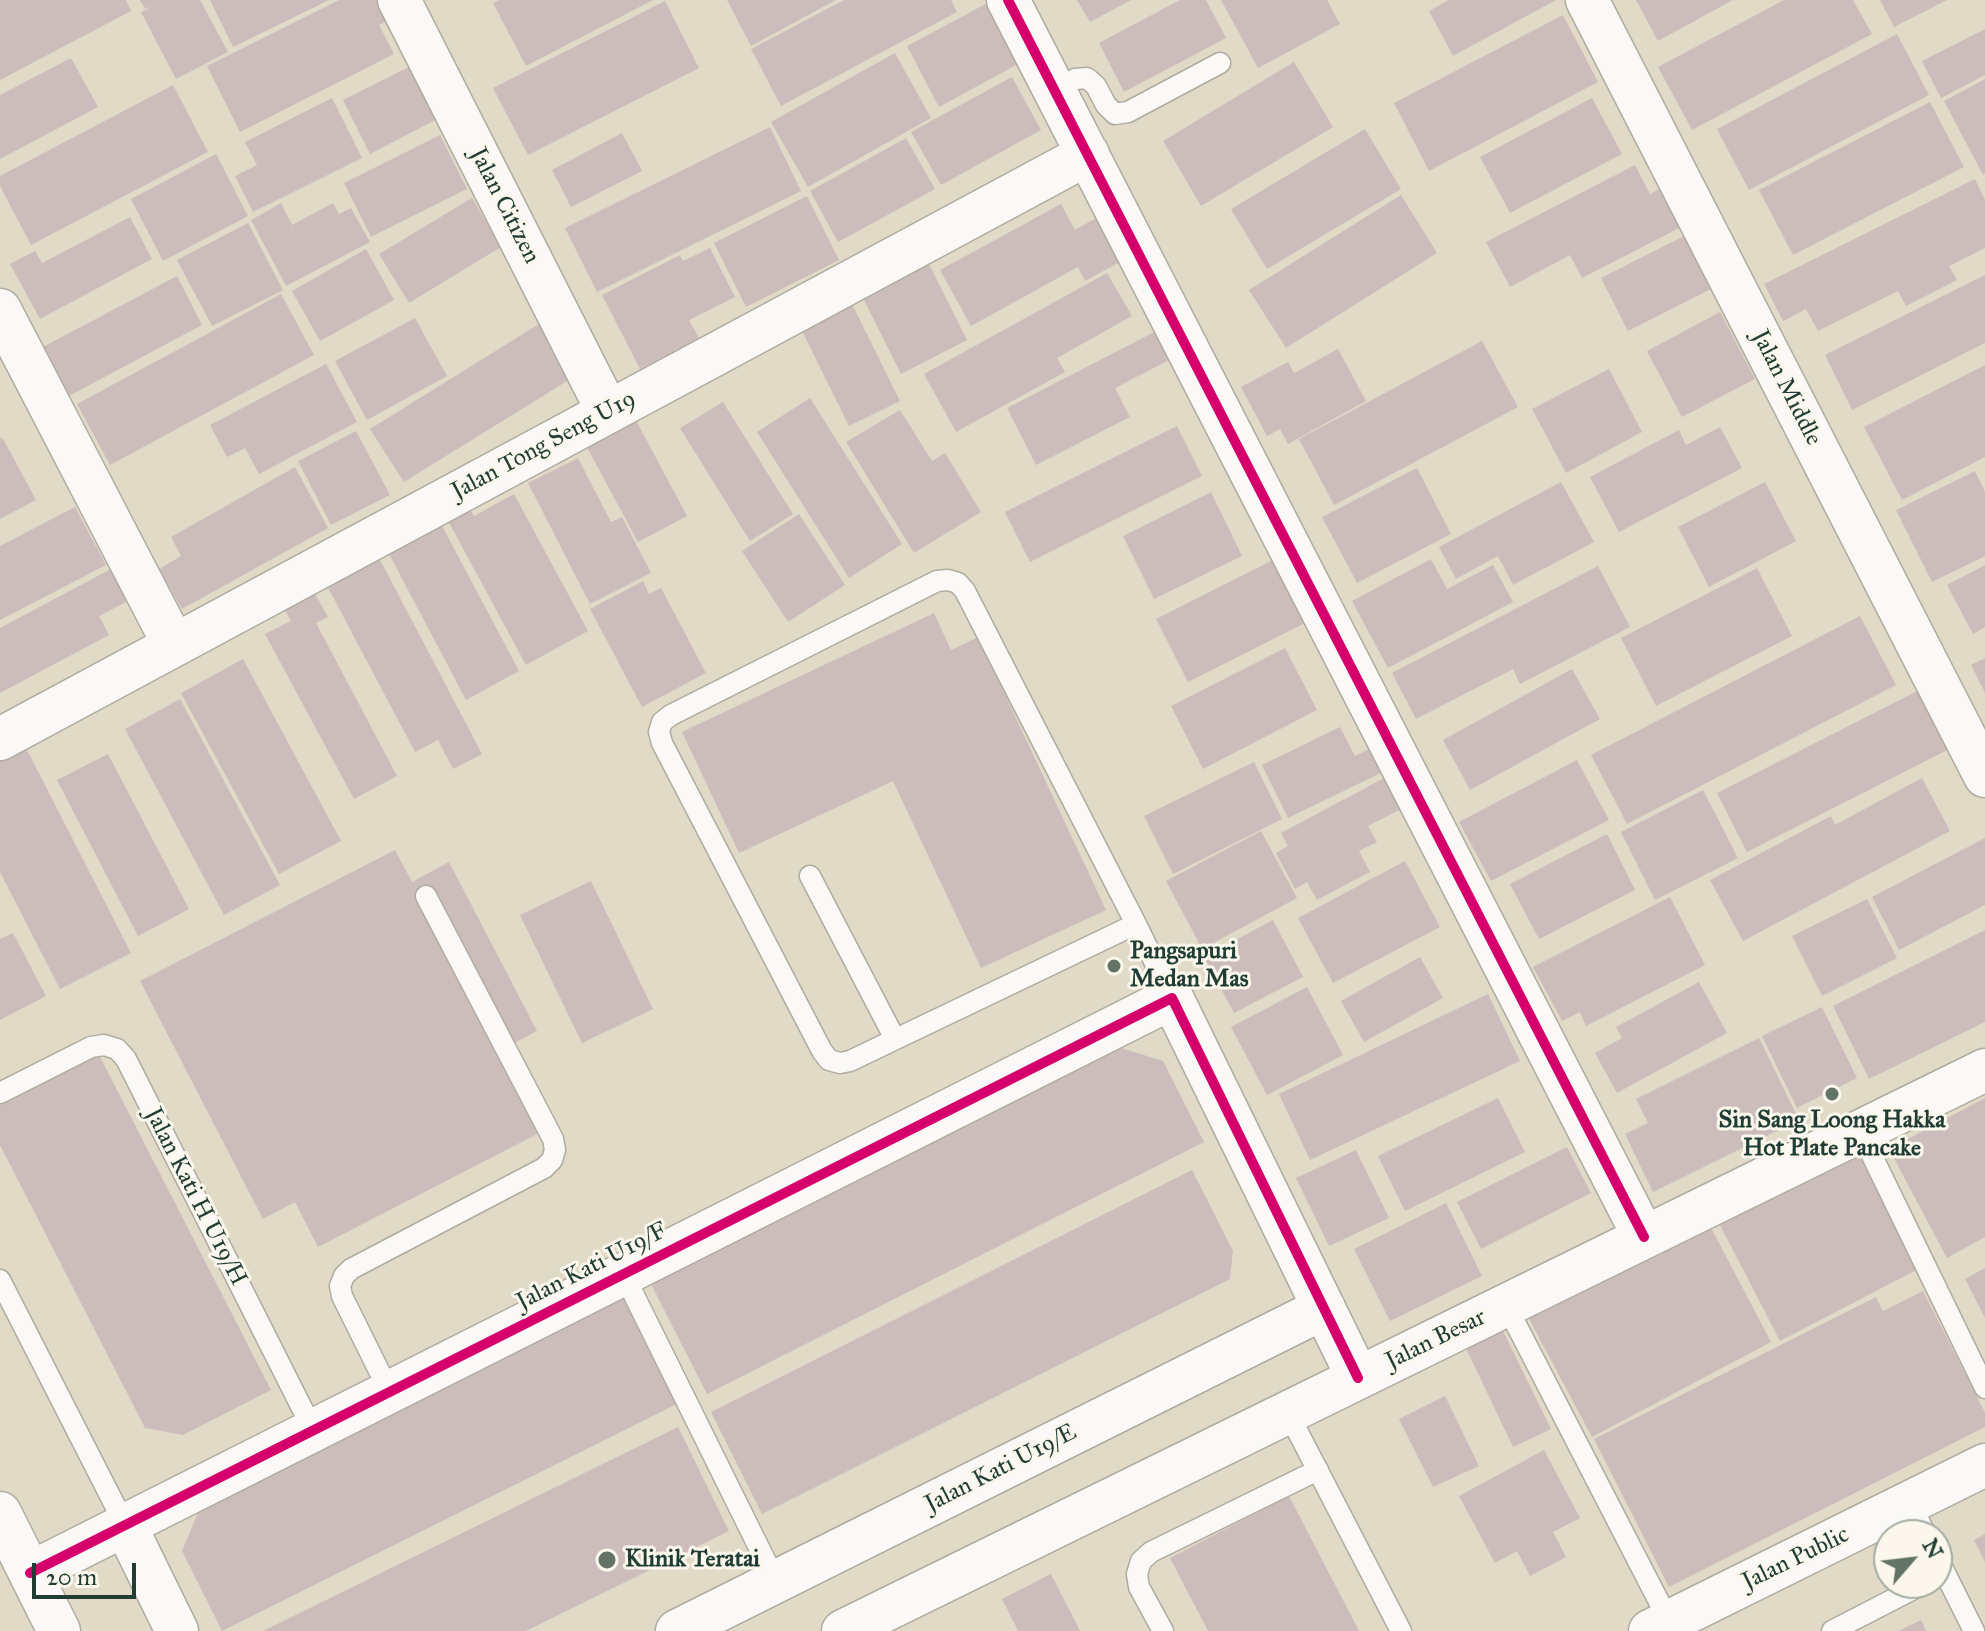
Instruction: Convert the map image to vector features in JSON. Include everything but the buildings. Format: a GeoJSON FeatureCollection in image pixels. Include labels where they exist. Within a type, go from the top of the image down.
{"type":"FeatureCollection","features":[{"type":"Feature","properties":{"kind":"street","name":"Jalan Citizen"},"geometry":{"type":"LineString","coordinates":[[399,0],[608,412]]}},
{"type":"Feature","properties":{"kind":"street"},"geometry":{"type":"LineString","coordinates":[[1008,0],[1644,1237]]}},
{"type":"Feature","properties":{"kind":"street","name":"Jalan Middle"},"geometry":{"type":"LineString","coordinates":[[1587,0],[1985,776]]}},
{"type":"Feature","properties":{"kind":"street","name":"Jalan Tong Seng U19"},"geometry":{"type":"LineString","coordinates":[[0,739],[1088,154]]}},
{"type":"Feature","properties":{"kind":"street"},"geometry":{"type":"LineString","coordinates":[[0,310],[174,645]]}},
{"type":"Feature","properties":{"kind":"street"},"geometry":{"type":"LineString","coordinates":[[1172,998],[1358,1378]]}},
{"type":"Feature","properties":{"kind":"street","name":"Jalan Kati U19/F"},"geometry":{"type":"LineString","coordinates":[[12,1547],[125,1525],[1172,998]]}},
{"type":"Feature","properties":{"kind":"street","name":"Jalan Besar"},"geometry":{"type":"LineString","coordinates":[[843,1631],[1985,1070]]}},
{"type":"Feature","properties":{"kind":"street","name":"Jalan Kati U19/E"},"geometry":{"type":"LineString","coordinates":[[677,1631],[1324,1308]]}},
{"type":"Feature","properties":{"kind":"street","name":"Jalan Public"},"geometry":{"type":"LineString","coordinates":[[1918,1519],[1985,1465]]}},
{"type":"Feature","properties":{"kind":"street"},"geometry":{"type":"LineString","coordinates":[[125,1525],[177,1631]]}},
{"type":"Feature","properties":{"kind":"street","name":"Jalan Public"},"geometry":{"type":"LineString","coordinates":[[1665,1628],[1873,1538]]}},
{"type":"Feature","properties":{"kind":"street"},"geometry":{"type":"LineString","coordinates":[[12,1547],[59,1631]]}},
{"type":"Feature","properties":{"kind":"lane"},"geometry":{"type":"LineString","coordinates":[[1054,90],[1075,79],[1087,78],[1115,114],[1128,112],[1220,63]]}},
{"type":"Feature","properties":{"kind":"lane"},"geometry":{"type":"LineString","coordinates":[[1136,924],[850,1061],[840,1063],[829,1060],[662,743],[659,732],[662,722],[937,581],[958,583],[965,591],[1136,924],[1172,998]]}},
{"type":"Feature","properties":{"kind":"lane"},"geometry":{"type":"LineString","coordinates":[[810,876],[895,1039]]}},
{"type":"Feature","properties":{"kind":"lane"},"geometry":{"type":"LineString","coordinates":[[389,1391],[342,1296],[340,1286],[344,1276],[351,1269],[544,1168],[552,1160],[555,1150],[553,1139],[426,896]]}},
{"type":"Feature","properties":{"kind":"lane","name":"Jalan Kati H U19/H"},"geometry":{"type":"LineString","coordinates":[[0,1093],[91,1047],[104,1045],[117,1049],[126,1059],[313,1430]]}},
{"type":"Feature","properties":{"kind":"lane"},"geometry":{"type":"LineString","coordinates":[[1860,1131],[1985,1388]]}},
{"type":"Feature","properties":{"kind":"lane"},"geometry":{"type":"LineString","coordinates":[[623,1273],[776,1582]]}},
{"type":"Feature","properties":{"kind":"lane"},"geometry":{"type":"LineString","coordinates":[[0,1280],[125,1525]]}},
{"type":"Feature","properties":{"kind":"lane"},"geometry":{"type":"LineString","coordinates":[[1506,1305],[1665,1628]]}},
{"type":"Feature","properties":{"kind":"lane"},"geometry":{"type":"LineString","coordinates":[[1288,1413],[1401,1631]]}},
{"type":"Feature","properties":{"kind":"lane"},"geometry":{"type":"LineString","coordinates":[[1163,1631],[1139,1587],[1137,1574],[1141,1561],[1151,1552],[1318,1470]]}},
{"type":"Feature","properties":{"kind":"lane"},"geometry":{"type":"LineString","coordinates":[[1953,1593],[1974,1631]]}},
{"type":"Feature","properties":{"kind":"lane"},"geometry":{"type":"LineString","coordinates":[[1832,1631],[1894,1599]]}},
{"type":"Feature","properties":{"kind":"cycle path"},"geometry":{"type":"LineString","coordinates":[[1008,0],[1644,1237]]}},
{"type":"Feature","properties":{"kind":"cycle path"},"geometry":{"type":"LineString","coordinates":[[30,1573],[1172,998],[1358,1378]]}},
{"type":"Feature","properties":{"kind":"place","name":"Pangsapuri Medan Mas"},"geometry":{"type":"Point","coordinates":[1114,966]}},
{"type":"Feature","properties":{"kind":"place","name":"Sin Sang Loong Hakka Hot Plate Pancake"},"geometry":{"type":"Point","coordinates":[1832,1094]}},
{"type":"Feature","properties":{"kind":"place","name":"Klinik Teratai"},"geometry":{"type":"Point","coordinates":[607,1560]}}]}
